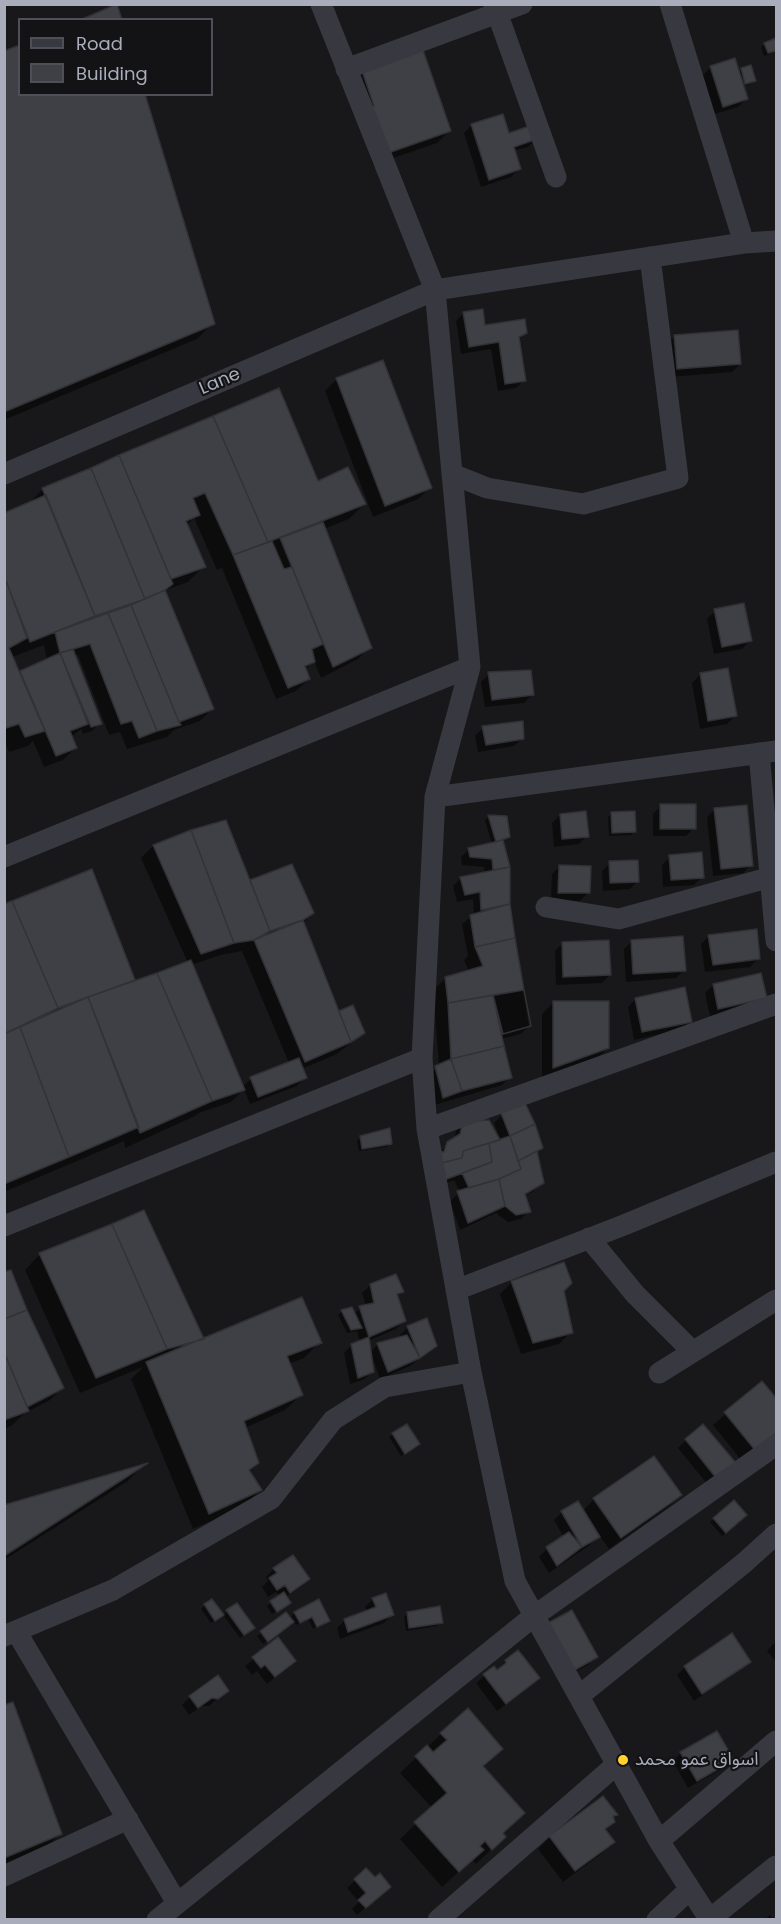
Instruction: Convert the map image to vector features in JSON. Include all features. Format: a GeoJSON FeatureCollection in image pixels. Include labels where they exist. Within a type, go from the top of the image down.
{"type":"FeatureCollection","features":[{"type":"Feature","properties":{"kind":"street"},"geometry":{"type":"LineString","coordinates":[[321,4],[435,290],[470,668],[435,797],[422,1058],[426,1129],[471,1372],[515,1581],[659,1840],[710,1919],[777,1866]]}},
{"type":"Feature","properties":{"kind":"street"},"geometry":{"type":"LineString","coordinates":[[346,69],[496,9],[522,4]]}},
{"type":"Feature","properties":{"kind":"street"},"geometry":{"type":"LineString","coordinates":[[670,4],[744,243]]}},
{"type":"Feature","properties":{"kind":"street"},"geometry":{"type":"LineString","coordinates":[[496,9],[556,177]]}},
{"type":"Feature","properties":{"kind":"street","name":"Lane"},"geometry":{"type":"LineString","coordinates":[[4,474],[435,290],[744,243],[777,241]]}},
{"type":"Feature","properties":{"kind":"street"},"geometry":{"type":"LineString","coordinates":[[452,474],[487,488],[583,504],[678,478],[650,257]]}},
{"type":"Feature","properties":{"kind":"street"},"geometry":{"type":"LineString","coordinates":[[4,856],[470,668]]}},
{"type":"Feature","properties":{"kind":"street"},"geometry":{"type":"LineString","coordinates":[[435,797],[768,752],[771,877],[777,940]]}},
{"type":"Feature","properties":{"kind":"street"},"geometry":{"type":"LineString","coordinates":[[546,907],[619,919],[771,877]]}},
{"type":"Feature","properties":{"kind":"street"},"geometry":{"type":"LineString","coordinates":[[426,1129],[777,1004]]}},
{"type":"Feature","properties":{"kind":"street"},"geometry":{"type":"LineString","coordinates":[[4,1226],[422,1058]]}},
{"type":"Feature","properties":{"kind":"street"},"geometry":{"type":"LineString","coordinates":[[456,1290],[777,1162]]}},
{"type":"Feature","properties":{"kind":"street"},"geometry":{"type":"LineString","coordinates":[[589,1238],[635,1294],[693,1352]]}},
{"type":"Feature","properties":{"kind":"street"},"geometry":{"type":"LineString","coordinates":[[659,1373],[777,1300]]}},
{"type":"Feature","properties":{"kind":"street"},"geometry":{"type":"LineString","coordinates":[[177,1903],[128,1820],[10,1633],[114,1590],[272,1499],[333,1420],[385,1387],[471,1372]]}},
{"type":"Feature","properties":{"kind":"street"},"geometry":{"type":"LineString","coordinates":[[157,1920],[534,1616],[777,1445]]}},
{"type":"Feature","properties":{"kind":"street"},"geometry":{"type":"LineString","coordinates":[[579,1696],[777,1534]]}},
{"type":"Feature","properties":{"kind":"street"},"geometry":{"type":"LineString","coordinates":[[659,1840],[777,1741]]}},
{"type":"Feature","properties":{"kind":"street"},"geometry":{"type":"LineString","coordinates":[[438,1920],[616,1764]]}},
{"type":"Feature","properties":{"kind":"street"},"geometry":{"type":"LineString","coordinates":[[4,1876],[128,1820]]}},
{"type":"Feature","properties":{"kind":"street"},"geometry":{"type":"LineString","coordinates":[[657,1920],[690,1889]]}},
{"type":"Feature","properties":{"kind":"building"},"geometry":{"type":"Polygon","coordinates":[[[117,4],[121,18],[85,18],[117,4]]]}},
{"type":"Feature","properties":{"kind":"building"},"geometry":{"type":"Polygon","coordinates":[[[776,38],[776,51],[768,53],[764,43],[776,38]]]}},
{"type":"Feature","properties":{"kind":"building"},"geometry":{"type":"Polygon","coordinates":[[[18,46],[18,96],[146,96],[215,324],[4,412],[4,51],[18,46]]]}},
{"type":"Feature","properties":{"kind":"building"},"geometry":{"type":"Polygon","coordinates":[[[423,50],[451,131],[385,154],[369,108],[374,106],[362,71],[423,50]]]}},
{"type":"Feature","properties":{"kind":"building"},"geometry":{"type":"Polygon","coordinates":[[[735,58],[748,99],[723,107],[710,66],[735,58]]]}},
{"type":"Feature","properties":{"kind":"building"},"geometry":{"type":"Polygon","coordinates":[[[751,65],[756,81],[745,84],[741,68],[751,65]]]}},
{"type":"Feature","properties":{"kind":"building"},"geometry":{"type":"Polygon","coordinates":[[[503,114],[509,133],[533,125],[537,139],[514,147],[521,169],[489,180],[471,124],[503,114]]]}},
{"type":"Feature","properties":{"kind":"building"},"geometry":{"type":"Polygon","coordinates":[[[483,309],[485,325],[525,319],[527,333],[519,337],[526,381],[505,384],[499,342],[469,347],[463,312],[483,309]]]}},
{"type":"Feature","properties":{"kind":"building"},"geometry":{"type":"Polygon","coordinates":[[[738,330],[741,364],[677,369],[674,335],[738,330]]]}},
{"type":"Feature","properties":{"kind":"building"},"geometry":{"type":"Polygon","coordinates":[[[383,360],[432,488],[385,506],[336,378],[383,360]]]}},
{"type":"Feature","properties":{"kind":"building"},"geometry":{"type":"Polygon","coordinates":[[[279,388],[318,481],[348,467],[366,504],[268,542],[213,416],[279,388]]]}},
{"type":"Feature","properties":{"kind":"building"},"geometry":{"type":"Polygon","coordinates":[[[213,416],[268,542],[233,555],[205,493],[193,498],[200,515],[186,521],[206,567],[171,579],[119,455],[213,416]]]}},
{"type":"Feature","properties":{"kind":"building"},"geometry":{"type":"Polygon","coordinates":[[[119,455],[173,584],[145,599],[91,468],[119,455]]]}},
{"type":"Feature","properties":{"kind":"building"},"geometry":{"type":"Polygon","coordinates":[[[91,468],[145,599],[95,616],[42,488],[91,468]]]}},
{"type":"Feature","properties":{"kind":"building"},"geometry":{"type":"Polygon","coordinates":[[[46,495],[95,616],[30,642],[4,576],[4,513],[46,495]]]}},
{"type":"Feature","properties":{"kind":"building"},"geometry":{"type":"Polygon","coordinates":[[[323,522],[372,648],[333,667],[280,538],[323,522]]]}},
{"type":"Feature","properties":{"kind":"building"},"geometry":{"type":"Polygon","coordinates":[[[272,541],[284,569],[292,567],[323,644],[312,649],[315,662],[305,666],[310,679],[288,688],[233,555],[272,541]]]}},
{"type":"Feature","properties":{"kind":"building"},"geometry":{"type":"Polygon","coordinates":[[[7,583],[27,638],[9,648],[45,731],[25,737],[19,724],[6,728],[4,724],[4,584],[7,583]]]}},
{"type":"Feature","properties":{"kind":"building"},"geometry":{"type":"Polygon","coordinates":[[[165,590],[214,709],[179,722],[131,605],[165,590]]]}},
{"type":"Feature","properties":{"kind":"building"},"geometry":{"type":"Polygon","coordinates":[[[744,603],[752,641],[722,647],[714,609],[744,603]]]}},
{"type":"Feature","properties":{"kind":"building"},"geometry":{"type":"Polygon","coordinates":[[[131,605],[181,725],[157,731],[108,613],[131,605]]]}},
{"type":"Feature","properties":{"kind":"building"},"geometry":{"type":"Polygon","coordinates":[[[108,613],[157,731],[139,738],[132,721],[121,724],[90,644],[60,653],[55,632],[108,613]]]}},
{"type":"Feature","properties":{"kind":"building"},"geometry":{"type":"Polygon","coordinates":[[[73,649],[102,724],[91,727],[60,653],[73,649]]]}},
{"type":"Feature","properties":{"kind":"building"},"geometry":{"type":"Polygon","coordinates":[[[60,653],[88,724],[70,731],[77,748],[56,756],[20,671],[60,653]]]}},
{"type":"Feature","properties":{"kind":"building"},"geometry":{"type":"Polygon","coordinates":[[[728,668],[737,716],[708,721],[700,673],[728,668]]]}},
{"type":"Feature","properties":{"kind":"building"},"geometry":{"type":"Polygon","coordinates":[[[531,670],[534,695],[492,700],[488,672],[531,670]]]}},
{"type":"Feature","properties":{"kind":"building"},"geometry":{"type":"Polygon","coordinates":[[[523,721],[524,739],[486,745],[482,726],[523,721]]]}},
{"type":"Feature","properties":{"kind":"building"},"geometry":{"type":"Polygon","coordinates":[[[660,804],[696,804],[696,829],[660,829],[660,804]]]}},
{"type":"Feature","properties":{"kind":"building"},"geometry":{"type":"Polygon","coordinates":[[[747,805],[753,866],[721,869],[714,808],[747,805]]]}},
{"type":"Feature","properties":{"kind":"building"},"geometry":{"type":"Polygon","coordinates":[[[586,811],[589,837],[562,839],[560,814],[586,811]]]}},
{"type":"Feature","properties":{"kind":"building"},"geometry":{"type":"Polygon","coordinates":[[[635,811],[636,832],[612,833],[611,812],[635,811]]]}},
{"type":"Feature","properties":{"kind":"building"},"geometry":{"type":"Polygon","coordinates":[[[488,815],[507,816],[510,837],[496,842],[488,815]]]}},
{"type":"Feature","properties":{"kind":"building"},"geometry":{"type":"Polygon","coordinates":[[[226,820],[270,931],[254,940],[234,943],[191,830],[226,820]]]}},
{"type":"Feature","properties":{"kind":"building"},"geometry":{"type":"Polygon","coordinates":[[[191,830],[234,943],[201,954],[153,845],[191,830]]]}},
{"type":"Feature","properties":{"kind":"building"},"geometry":{"type":"Polygon","coordinates":[[[503,840],[510,867],[493,870],[492,859],[470,857],[468,848],[503,840]]]}},
{"type":"Feature","properties":{"kind":"building"},"geometry":{"type":"Polygon","coordinates":[[[702,852],[704,878],[671,880],[669,855],[702,852]]]}},
{"type":"Feature","properties":{"kind":"building"},"geometry":{"type":"Polygon","coordinates":[[[638,860],[639,882],[610,883],[609,861],[638,860]]]}},
{"type":"Feature","properties":{"kind":"building"},"geometry":{"type":"Polygon","coordinates":[[[292,864],[314,913],[303,920],[270,931],[250,880],[292,864]]]}},
{"type":"Feature","properties":{"kind":"building"},"geometry":{"type":"Polygon","coordinates":[[[559,865],[591,866],[590,893],[558,893],[559,865]]]}},
{"type":"Feature","properties":{"kind":"building"},"geometry":{"type":"Polygon","coordinates":[[[510,867],[510,904],[481,910],[480,892],[465,895],[460,877],[510,867]]]}},
{"type":"Feature","properties":{"kind":"building"},"geometry":{"type":"Polygon","coordinates":[[[92,869],[135,980],[58,1008],[12,901],[92,869]]]}},
{"type":"Feature","properties":{"kind":"building"},"geometry":{"type":"Polygon","coordinates":[[[12,901],[58,1008],[6,1033],[4,1029],[4,904],[12,901]]]}},
{"type":"Feature","properties":{"kind":"building"},"geometry":{"type":"Polygon","coordinates":[[[510,904],[515,938],[475,947],[470,915],[510,904]]]}},
{"type":"Feature","properties":{"kind":"building"},"geometry":{"type":"Polygon","coordinates":[[[303,920],[351,1042],[305,1062],[254,940],[303,920]]]}},
{"type":"Feature","properties":{"kind":"building"},"geometry":{"type":"Polygon","coordinates":[[[757,929],[760,959],[713,965],[708,935],[757,929]]]}},
{"type":"Feature","properties":{"kind":"building"},"geometry":{"type":"Polygon","coordinates":[[[683,936],[686,971],[633,974],[631,940],[683,936]]]}},
{"type":"Feature","properties":{"kind":"building"},"geometry":{"type":"Polygon","coordinates":[[[515,938],[524,990],[448,1003],[445,977],[483,966],[475,947],[515,938]]]}},
{"type":"Feature","properties":{"kind":"building"},"geometry":{"type":"Polygon","coordinates":[[[609,940],[611,975],[563,977],[562,942],[609,940]]]}},
{"type":"Feature","properties":{"kind":"building"},"geometry":{"type":"Polygon","coordinates":[[[191,960],[245,1090],[212,1101],[157,973],[191,960]]]}},
{"type":"Feature","properties":{"kind":"building"},"geometry":{"type":"Polygon","coordinates":[[[157,973],[212,1101],[140,1133],[88,997],[157,973]]]}},
{"type":"Feature","properties":{"kind":"building"},"geometry":{"type":"Polygon","coordinates":[[[761,973],[767,998],[718,1009],[713,984],[761,973]]]}},
{"type":"Feature","properties":{"kind":"building"},"geometry":{"type":"Polygon","coordinates":[[[685,987],[692,1022],[642,1032],[635,998],[685,987]]]}},
{"type":"Feature","properties":{"kind":"building"},"geometry":{"type":"Polygon","coordinates":[[[524,990],[531,1026],[503,1034],[493,995],[524,990]]]}},
{"type":"Feature","properties":{"kind":"building"},"geometry":{"type":"Polygon","coordinates":[[[524,990],[531,1026],[503,1034],[493,995],[524,990]]]}},
{"type":"Feature","properties":{"kind":"building"},"geometry":{"type":"Polygon","coordinates":[[[493,995],[504,1046],[451,1059],[448,1003],[493,995]]]}},
{"type":"Feature","properties":{"kind":"building"},"geometry":{"type":"Polygon","coordinates":[[[88,997],[139,1127],[69,1157],[20,1027],[88,997]]]}},
{"type":"Feature","properties":{"kind":"building"},"geometry":{"type":"Polygon","coordinates":[[[553,1001],[609,1001],[609,1048],[553,1068],[553,1001]]]}},
{"type":"Feature","properties":{"kind":"building"},"geometry":{"type":"Polygon","coordinates":[[[353,1005],[365,1033],[351,1042],[339,1011],[353,1005]]]}},
{"type":"Feature","properties":{"kind":"building"},"geometry":{"type":"Polygon","coordinates":[[[20,1027],[69,1157],[4,1184],[4,1034],[20,1027]]]}},
{"type":"Feature","properties":{"kind":"building"},"geometry":{"type":"Polygon","coordinates":[[[504,1046],[512,1078],[462,1091],[451,1059],[504,1046]]]}},
{"type":"Feature","properties":{"kind":"building"},"geometry":{"type":"Polygon","coordinates":[[[299,1058],[307,1078],[258,1097],[250,1077],[299,1058]]]}},
{"type":"Feature","properties":{"kind":"building"},"geometry":{"type":"Polygon","coordinates":[[[451,1059],[462,1091],[443,1098],[435,1066],[451,1059]]]}},
{"type":"Feature","properties":{"kind":"building"},"geometry":{"type":"Polygon","coordinates":[[[525,1103],[535,1124],[510,1136],[501,1113],[525,1103]]]}},
{"type":"Feature","properties":{"kind":"building"},"geometry":{"type":"Polygon","coordinates":[[[489,1120],[500,1140],[463,1151],[462,1158],[433,1165],[435,1151],[444,1152],[447,1142],[460,1134],[463,1122],[489,1120]]]}},
{"type":"Feature","properties":{"kind":"building"},"geometry":{"type":"Polygon","coordinates":[[[535,1124],[543,1148],[518,1161],[510,1136],[535,1124]]]}},
{"type":"Feature","properties":{"kind":"building"},"geometry":{"type":"Polygon","coordinates":[[[390,1128],[392,1144],[362,1149],[360,1136],[390,1128]]]}},
{"type":"Feature","properties":{"kind":"building"},"geometry":{"type":"Polygon","coordinates":[[[510,1136],[521,1169],[499,1179],[469,1188],[462,1173],[492,1162],[489,1143],[510,1136]]]}},
{"type":"Feature","properties":{"kind":"building"},"geometry":{"type":"Polygon","coordinates":[[[489,1143],[492,1162],[436,1183],[433,1165],[462,1158],[463,1151],[489,1143]]]}},
{"type":"Feature","properties":{"kind":"building"},"geometry":{"type":"Polygon","coordinates":[[[537,1151],[544,1183],[525,1194],[531,1212],[516,1215],[505,1206],[499,1179],[521,1169],[518,1161],[537,1151]]]}},
{"type":"Feature","properties":{"kind":"building"},"geometry":{"type":"Polygon","coordinates":[[[499,1179],[505,1206],[468,1223],[457,1191],[499,1179]]]}},
{"type":"Feature","properties":{"kind":"building"},"geometry":{"type":"Polygon","coordinates":[[[144,1210],[204,1339],[167,1349],[112,1224],[144,1210]]]}},
{"type":"Feature","properties":{"kind":"building"},"geometry":{"type":"Polygon","coordinates":[[[112,1224],[167,1349],[96,1378],[39,1253],[112,1224]]]}},
{"type":"Feature","properties":{"kind":"building"},"geometry":{"type":"Polygon","coordinates":[[[564,1262],[572,1283],[564,1291],[573,1333],[533,1343],[511,1281],[564,1262]]]}},
{"type":"Feature","properties":{"kind":"building"},"geometry":{"type":"Polygon","coordinates":[[[11,1270],[27,1310],[4,1319],[4,1272],[11,1270]]]}},
{"type":"Feature","properties":{"kind":"building"},"geometry":{"type":"Polygon","coordinates":[[[396,1274],[404,1292],[397,1294],[406,1321],[369,1337],[359,1306],[374,1303],[370,1284],[396,1274]]]}},
{"type":"Feature","properties":{"kind":"building"},"geometry":{"type":"Polygon","coordinates":[[[302,1297],[322,1343],[287,1356],[303,1395],[244,1421],[259,1463],[249,1470],[262,1490],[209,1514],[146,1362],[302,1297]]]}},
{"type":"Feature","properties":{"kind":"building"},"geometry":{"type":"Polygon","coordinates":[[[352,1307],[362,1328],[351,1330],[341,1310],[352,1307]]]}},
{"type":"Feature","properties":{"kind":"building"},"geometry":{"type":"Polygon","coordinates":[[[27,1310],[64,1388],[27,1407],[4,1352],[4,1319],[27,1310]]]}},
{"type":"Feature","properties":{"kind":"building"},"geometry":{"type":"Polygon","coordinates":[[[427,1318],[437,1346],[420,1358],[407,1326],[427,1318]]]}},
{"type":"Feature","properties":{"kind":"building"},"geometry":{"type":"Polygon","coordinates":[[[407,1335],[420,1358],[388,1372],[377,1343],[407,1335]]]}},
{"type":"Feature","properties":{"kind":"building"},"geometry":{"type":"Polygon","coordinates":[[[369,1337],[374,1372],[358,1378],[351,1344],[369,1337]]]}},
{"type":"Feature","properties":{"kind":"building"},"geometry":{"type":"Polygon","coordinates":[[[4,1352],[29,1411],[4,1420],[4,1352]]]}},
{"type":"Feature","properties":{"kind":"building"},"geometry":{"type":"Polygon","coordinates":[[[762,1381],[776,1398],[776,1433],[755,1450],[724,1412],[762,1381]]]}},
{"type":"Feature","properties":{"kind":"building"},"geometry":{"type":"Polygon","coordinates":[[[407,1424],[420,1444],[405,1454],[392,1433],[407,1424]]]}},
{"type":"Feature","properties":{"kind":"building"},"geometry":{"type":"Polygon","coordinates":[[[703,1424],[736,1463],[717,1479],[685,1439],[703,1424]]]}},
{"type":"Feature","properties":{"kind":"building"},"geometry":{"type":"Polygon","coordinates":[[[654,1456],[682,1495],[621,1538],[593,1498],[654,1456]]]}},
{"type":"Feature","properties":{"kind":"building"},"geometry":{"type":"Polygon","coordinates":[[[148,1463],[4,1556],[4,1505],[148,1463]]]}},
{"type":"Feature","properties":{"kind":"building"},"geometry":{"type":"Polygon","coordinates":[[[734,1500],[747,1515],[726,1533],[713,1518],[734,1500]]]}},
{"type":"Feature","properties":{"kind":"building"},"geometry":{"type":"Polygon","coordinates":[[[578,1501],[600,1537],[582,1547],[561,1511],[578,1501]]]}},
{"type":"Feature","properties":{"kind":"building"},"geometry":{"type":"Polygon","coordinates":[[[569,1532],[582,1547],[557,1566],[546,1547],[569,1532]]]}},
{"type":"Feature","properties":{"kind":"building"},"geometry":{"type":"Polygon","coordinates":[[[293,1555],[310,1579],[290,1593],[285,1585],[277,1590],[269,1578],[277,1573],[273,1568],[293,1555]]]}},
{"type":"Feature","properties":{"kind":"building"},"geometry":{"type":"Polygon","coordinates":[[[284,1592],[291,1603],[277,1612],[270,1601],[284,1592]]]}},
{"type":"Feature","properties":{"kind":"building"},"geometry":{"type":"Polygon","coordinates":[[[386,1593],[394,1615],[348,1632],[344,1619],[376,1607],[372,1598],[386,1593]]]}},
{"type":"Feature","properties":{"kind":"building"},"geometry":{"type":"Polygon","coordinates":[[[212,1599],[224,1615],[215,1621],[204,1604],[212,1599]]]}},
{"type":"Feature","properties":{"kind":"building"},"geometry":{"type":"Polygon","coordinates":[[[319,1599],[330,1621],[317,1627],[312,1617],[300,1623],[294,1612],[319,1599]]]}},
{"type":"Feature","properties":{"kind":"building"},"geometry":{"type":"Polygon","coordinates":[[[237,1603],[255,1628],[244,1635],[226,1610],[237,1603]]]}},
{"type":"Feature","properties":{"kind":"building"},"geometry":{"type":"Polygon","coordinates":[[[440,1606],[443,1623],[409,1628],[407,1612],[440,1606]]]}},
{"type":"Feature","properties":{"kind":"building"},"geometry":{"type":"Polygon","coordinates":[[[572,1610],[598,1657],[573,1671],[548,1623],[572,1610]]]}},
{"type":"Feature","properties":{"kind":"building"},"geometry":{"type":"Polygon","coordinates":[[[286,1612],[294,1622],[268,1642],[260,1631],[286,1612]]]}},
{"type":"Feature","properties":{"kind":"building"},"geometry":{"type":"Polygon","coordinates":[[[732,1633],[751,1662],[702,1694],[684,1666],[732,1633]]]}},
{"type":"Feature","properties":{"kind":"building"},"geometry":{"type":"Polygon","coordinates":[[[278,1637],[296,1661],[275,1677],[265,1665],[261,1668],[252,1657],[278,1637]]]}},
{"type":"Feature","properties":{"kind":"building"},"geometry":{"type":"Polygon","coordinates":[[[518,1650],[540,1678],[506,1704],[483,1674],[494,1666],[497,1670],[518,1650]]]}},
{"type":"Feature","properties":{"kind":"building"},"geometry":{"type":"Polygon","coordinates":[[[218,1675],[229,1691],[218,1699],[212,1698],[198,1708],[189,1696],[218,1675]]]}},
{"type":"Feature","properties":{"kind":"building"},"geometry":{"type":"Polygon","coordinates":[[[13,1702],[62,1834],[4,1858],[4,1705],[13,1702]]]}},
{"type":"Feature","properties":{"kind":"building"},"geometry":{"type":"Polygon","coordinates":[[[468,1708],[503,1749],[483,1766],[525,1813],[503,1833],[506,1837],[492,1850],[485,1841],[480,1846],[484,1850],[459,1872],[414,1822],[447,1793],[415,1756],[427,1745],[433,1752],[447,1740],[440,1733],[468,1708]]]}},
{"type":"Feature","properties":{"kind":"building"},"geometry":{"type":"Polygon","coordinates":[[[717,1731],[734,1760],[697,1781],[680,1752],[717,1731]]]}},
{"type":"Feature","properties":{"kind":"building"},"geometry":{"type":"Polygon","coordinates":[[[603,1796],[618,1815],[613,1816],[615,1822],[605,1829],[615,1842],[575,1871],[549,1836],[603,1796]]]}},
{"type":"Feature","properties":{"kind":"building"},"geometry":{"type":"Polygon","coordinates":[[[366,1868],[375,1877],[380,1873],[391,1887],[366,1908],[358,1900],[366,1893],[354,1879],[366,1868]]]}},
{"type":"Feature","properties":{"kind":"place","name":"اسواق عمو محمد"},"geometry":{"type":"Point","coordinates":[623,1760]}}]}
